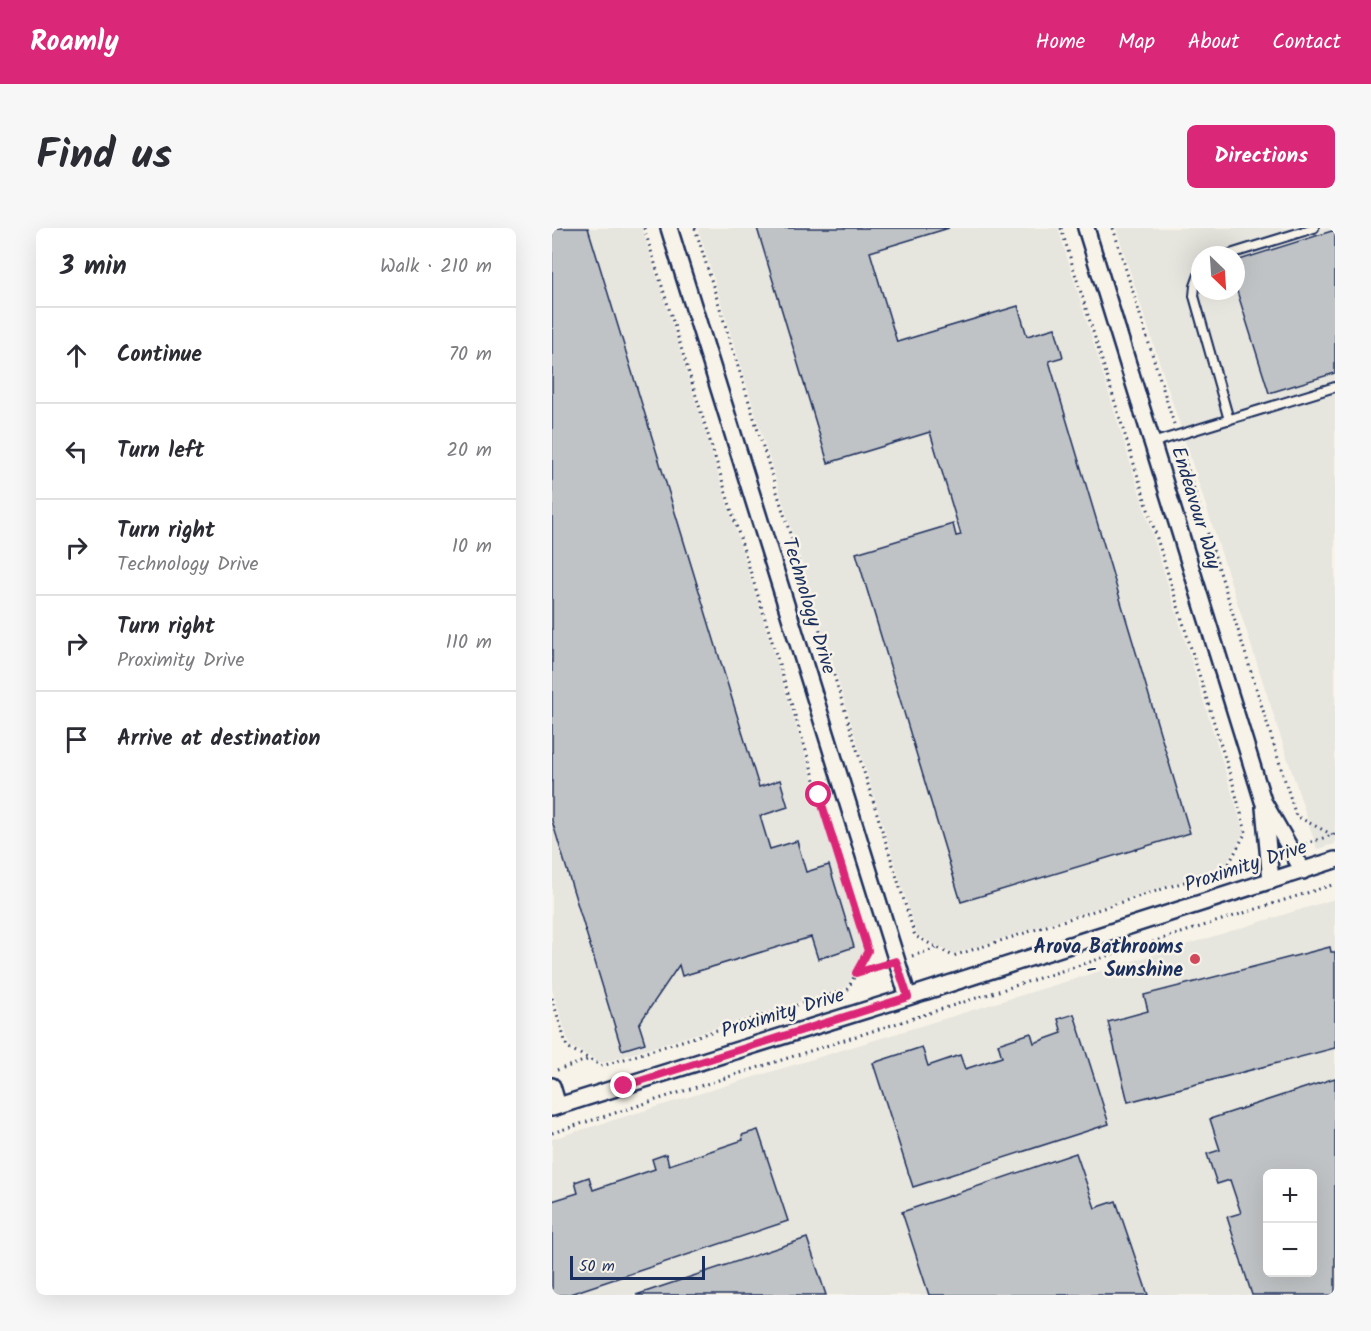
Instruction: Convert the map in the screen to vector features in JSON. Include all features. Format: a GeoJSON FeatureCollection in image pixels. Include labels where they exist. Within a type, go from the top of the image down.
{"type":"FeatureCollection","features":[{"type":"Feature","properties":{"kind":"street","name":"Technology Drive"},"geometry":{"type":"LineString","coordinates":[[669,228],[908,997]]}},
{"type":"Feature","properties":{"kind":"street","name":"Endeavour Way"},"geometry":{"type":"LineString","coordinates":[[1086,228],[1263,801],[1271,881]]}},
{"type":"Feature","properties":{"kind":"street","name":"Endeavour Way"},"geometry":{"type":"LineString","coordinates":[[1263,801],[1303,871]]}},
{"type":"Feature","properties":{"kind":"street","name":"Proximity Drive"},"geometry":{"type":"LineString","coordinates":[[555,1107],[1335,860]]}},
{"type":"Feature","properties":{"kind":"street"},"geometry":{"type":"LineString","coordinates":[[552,1086],[555,1107]]}},
{"type":"Feature","properties":{"kind":"lane"},"geometry":{"type":"LineString","coordinates":[[1245,249],[1314,228]]}},
{"type":"Feature","properties":{"kind":"lane"},"geometry":{"type":"LineString","coordinates":[[1195,300],[1229,420]]}},
{"type":"Feature","properties":{"kind":"lane"},"geometry":{"type":"LineString","coordinates":[[1152,443],[1335,387]]}},
{"type":"Feature","properties":{"kind":"path"},"geometry":{"type":"LineString","coordinates":[[552,998],[567,1047],[602,1066],[848,989],[868,951],[644,228]]}},
{"type":"Feature","properties":{"kind":"path"},"geometry":{"type":"LineString","coordinates":[[695,228],[915,936],[953,956],[1268,855]]}},
{"type":"Feature","properties":{"kind":"path"},"geometry":{"type":"LineString","coordinates":[[1061,228],[1246,832],[1226,870]]}},
{"type":"Feature","properties":{"kind":"path"},"geometry":{"type":"LineString","coordinates":[[1113,228],[1296,816],[1334,834]]}},
{"type":"Feature","properties":{"kind":"path"},"geometry":{"type":"LineString","coordinates":[[1290,849],[1334,834]]}},
{"type":"Feature","properties":{"kind":"path"},"geometry":{"type":"LineString","coordinates":[[552,1133],[1335,884]]}},
{"type":"Feature","properties":{"kind":"path"},"geometry":{"type":"LineString","coordinates":[[856,973],[938,948]]}},
{"type":"Feature","properties":{"kind":"path"},"geometry":{"type":"LineString","coordinates":[[552,1071],[590,1059]]}},
{"type":"Feature","properties":{"kind":"shaded area"},"geometry":{"type":"Polygon","coordinates":[[[552,228],[642,228],[866,951],[847,987],[602,1063],[570,1046],[552,989],[552,228]]]}},
{"type":"Feature","properties":{"kind":"shaded area"},"geometry":{"type":"Polygon","coordinates":[[[698,228],[1058,228],[1244,832],[1224,868],[953,954],[917,935],[698,228]]]}},
{"type":"Feature","properties":{"kind":"shaded area"},"geometry":{"type":"Polygon","coordinates":[[[1116,228],[1335,228],[1335,844],[1317,849],[1116,228]]]}},
{"type":"Feature","properties":{"kind":"shaded area"},"geometry":{"type":"Polygon","coordinates":[[[1335,899],[1335,1295],[552,1295],[552,1139],[1335,899]]]}},
{"type":"Feature","properties":{"kind":"building"},"geometry":{"type":"Polygon","coordinates":[[[552,228],[588,228],[759,787],[780,780],[788,807],[760,816],[770,849],[797,841],[806,872],[829,865],[854,947],[818,959],[811,937],[682,976],[679,965],[639,1024],[645,1043],[622,1050],[552,821],[552,228]]]}},
{"type":"Feature","properties":{"kind":"building"},"geometry":{"type":"Polygon","coordinates":[[[757,228],[949,228],[870,252],[897,342],[1018,306],[1027,336],[1055,328],[1063,357],[1049,361],[1190,833],[961,902],[856,553],[953,524],[956,536],[961,535],[930,432],[828,463],[757,228]]]}},
{"type":"Feature","properties":{"kind":"building"},"geometry":{"type":"Polygon","coordinates":[[[1335,230],[1335,373],[1269,393],[1240,300],[1245,300],[1245,258],[1335,230]]]}},
{"type":"Feature","properties":{"kind":"building"},"geometry":{"type":"Polygon","coordinates":[[[1330,947],[1331,952],[1335,952],[1335,1048],[1128,1102],[1108,1022],[1148,1011],[1144,995],[1330,947]]]}},
{"type":"Feature","properties":{"kind":"building"},"geometry":{"type":"Polygon","coordinates":[[[1074,1014],[1109,1124],[913,1187],[873,1063],[922,1047],[928,1066],[960,1055],[965,1069],[1002,1057],[998,1044],[1031,1033],[1034,1043],[1062,1033],[1058,1019],[1074,1014]]]}},
{"type":"Feature","properties":{"kind":"building"},"geometry":{"type":"Polygon","coordinates":[[[1335,1078],[1335,1295],[1252,1295],[1227,1217],[1241,1213],[1230,1180],[1217,1184],[1207,1154],[1220,1150],[1210,1119],[1335,1078]]]}},
{"type":"Feature","properties":{"kind":"building"},"geometry":{"type":"Polygon","coordinates":[[[758,1130],[788,1221],[567,1295],[552,1295],[552,1201],[578,1193],[575,1182],[589,1177],[593,1190],[655,1169],[652,1159],[666,1154],[669,1165],[743,1140],[742,1135],[758,1130]]]}},
{"type":"Feature","properties":{"kind":"building"},"geometry":{"type":"Polygon","coordinates":[[[1076,1153],[1095,1208],[1116,1201],[1148,1295],[929,1295],[902,1212],[1076,1153]]]}},
{"type":"Feature","properties":{"kind":"building"},"geometry":{"type":"Polygon","coordinates":[[[807,1238],[826,1295],[636,1295],[807,1238]]]}},
{"type":"Feature","properties":{"kind":"place","name":"Arova Bathrooms - Sunshine"},"geometry":{"type":"Point","coordinates":[1195,959]}},
{"type":"Feature","properties":{"kind":"route"},"geometry":{"type":"LineString","coordinates":[[624,1086],[908,997],[896,961],[856,973],[868,951],[819,795]]}}]}
